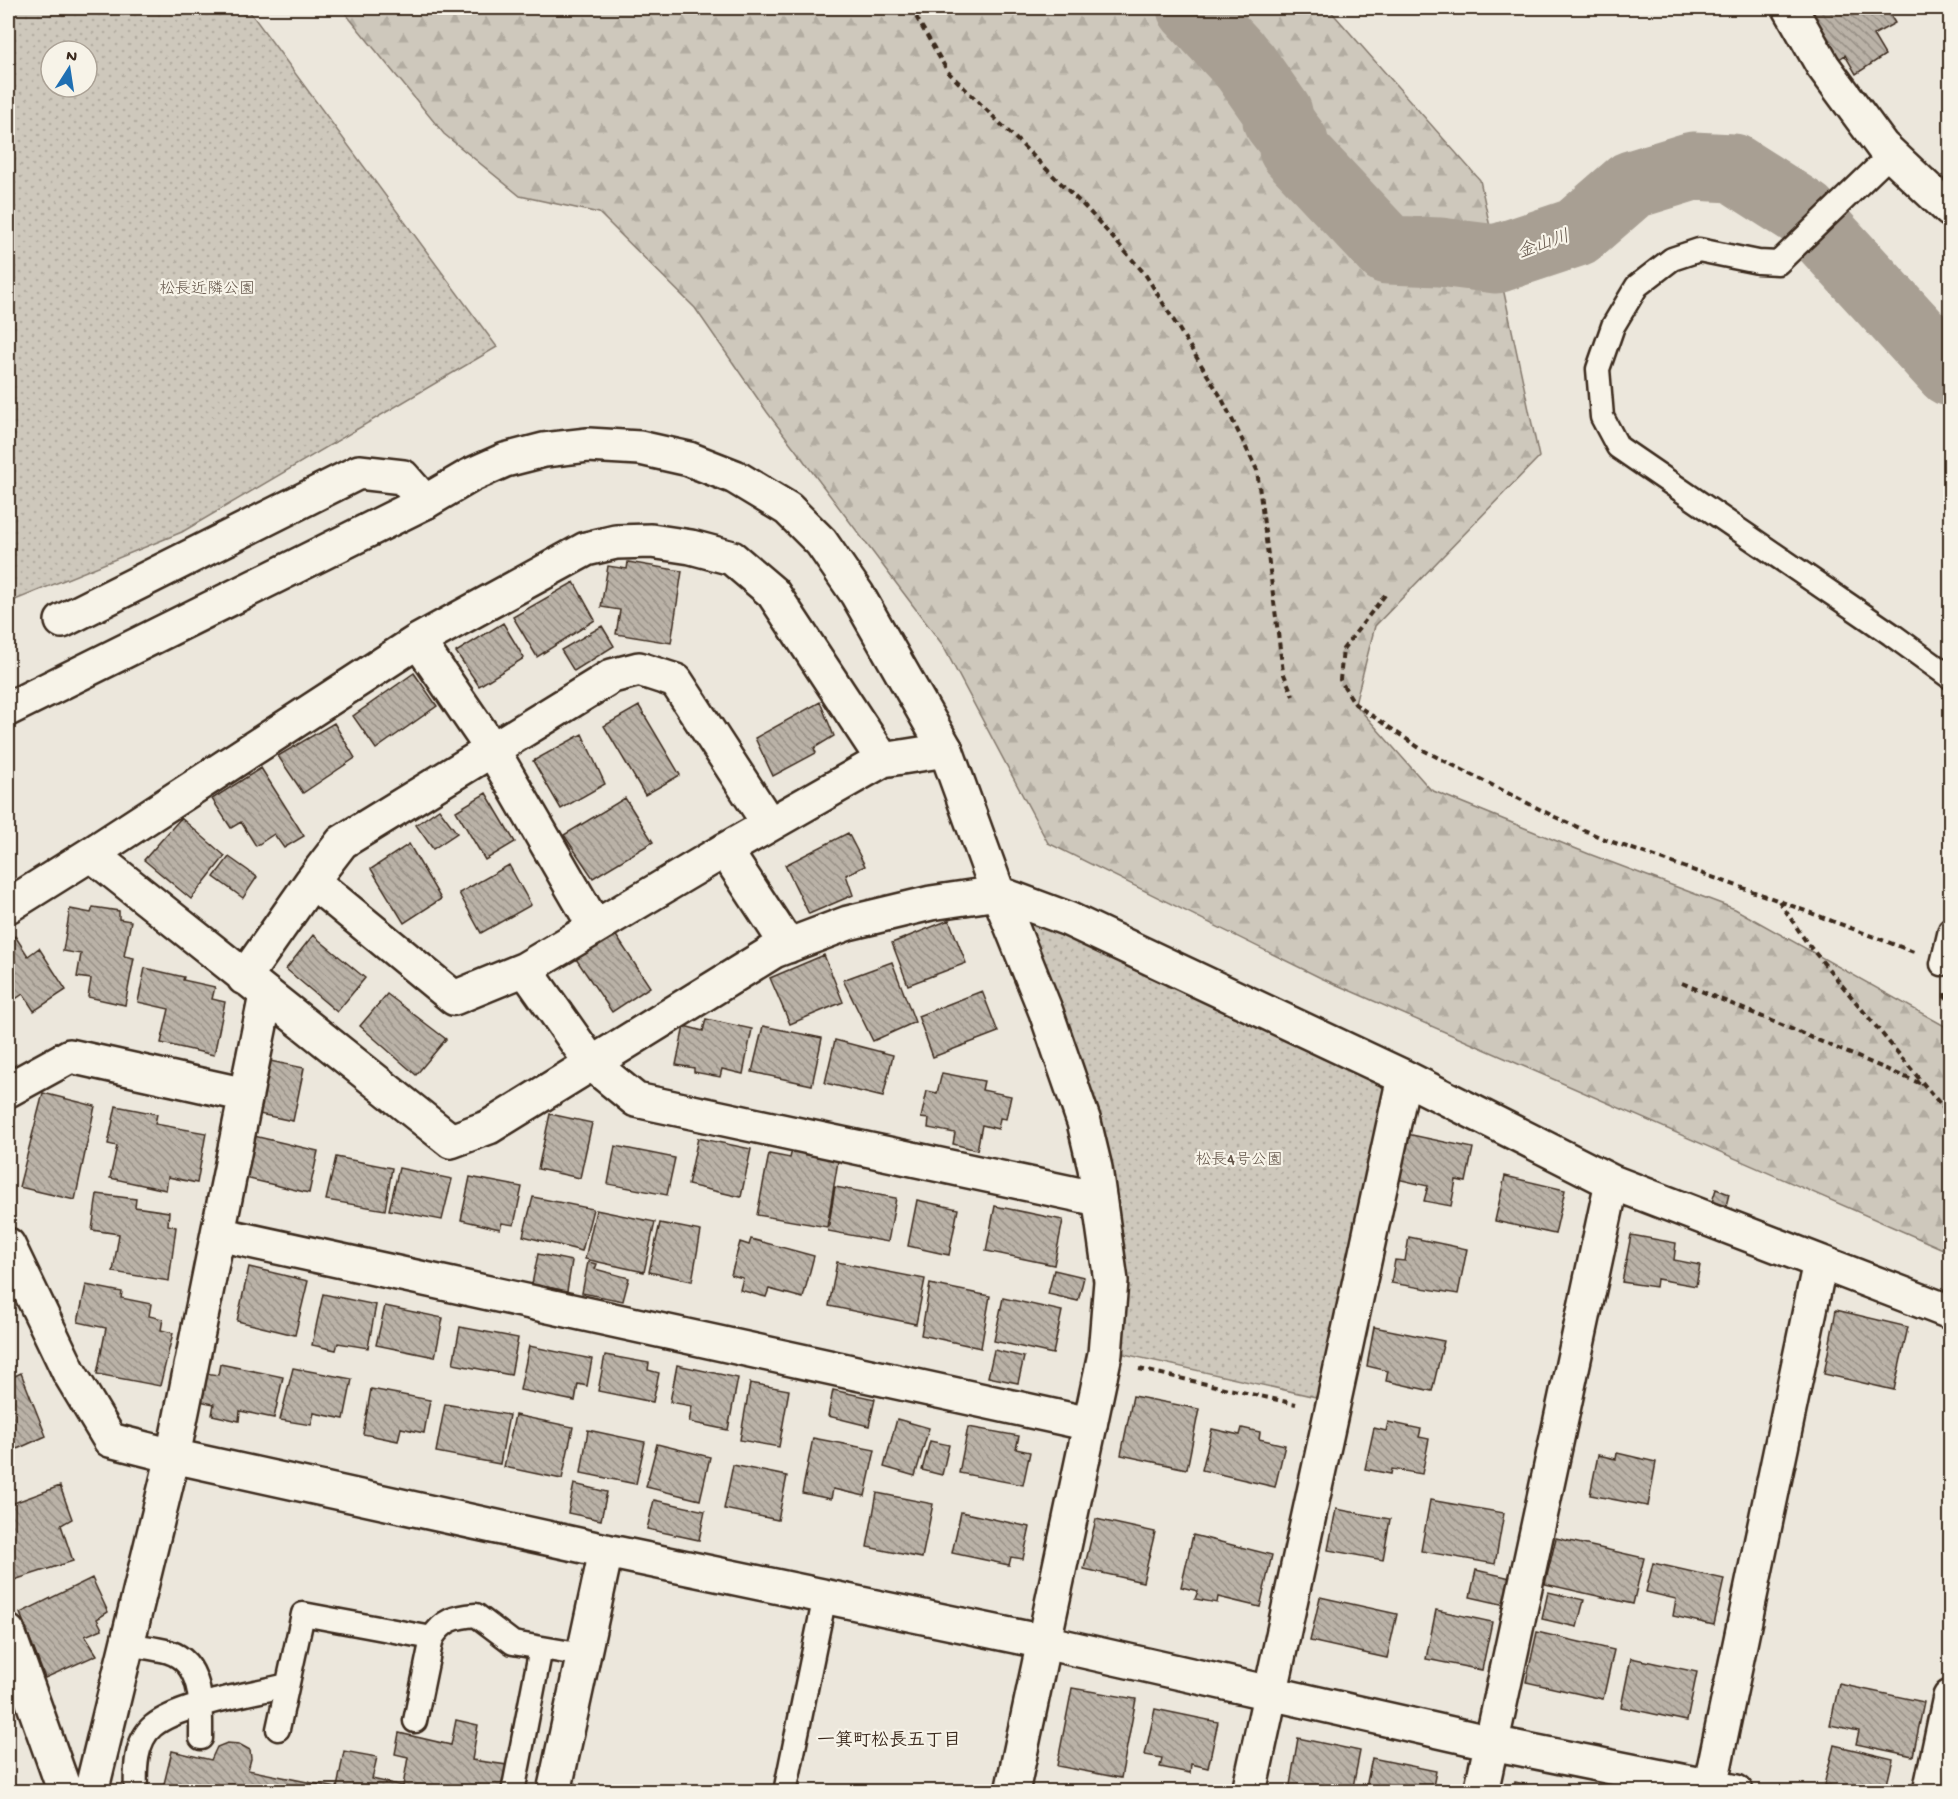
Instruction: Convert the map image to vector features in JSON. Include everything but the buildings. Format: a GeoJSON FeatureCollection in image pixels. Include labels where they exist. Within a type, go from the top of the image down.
{"type":"FeatureCollection","features":[{"type":"Feature","properties":{"kind":"street"},"geometry":{"type":"LineString","coordinates":[[1790,8],[1822,66],[1882,146],[1950,210]]}},
{"type":"Feature","properties":{"kind":"street"},"geometry":{"type":"LineString","coordinates":[[8,709],[425,502],[471,475],[505,460],[544,450],[588,445],[640,448],[689,459],[735,477],[788,509],[821,542],[857,594],[945,750],[998,893],[1046,1012],[1084,1122],[1095,1168],[1111,1281],[1104,1362],[1012,1791]]}},
{"type":"Feature","properties":{"kind":"street"},"geometry":{"type":"LineString","coordinates":[[62,621],[359,472],[403,477],[425,502]]}},
{"type":"Feature","properties":{"kind":"street"},"geometry":{"type":"LineString","coordinates":[[8,906],[418,641],[585,549],[616,542],[651,541],[691,547],[732,558],[772,593],[883,760]]}},
{"type":"Feature","properties":{"kind":"street"},"geometry":{"type":"LineString","coordinates":[[418,641],[492,749],[595,927]]}},
{"type":"Feature","properties":{"kind":"street"},"geometry":{"type":"LineString","coordinates":[[91,1791],[173,1456],[246,1095],[255,986],[312,881],[342,842],[612,676],[639,669],[676,681],[769,824]]}},
{"type":"Feature","properties":{"kind":"street"},"geometry":{"type":"LineString","coordinates":[[312,881],[454,998],[525,969],[769,824],[883,760],[945,750]]}},
{"type":"Feature","properties":{"kind":"street"},"geometry":{"type":"LineString","coordinates":[[725,850],[788,946]]}},
{"type":"Feature","properties":{"kind":"street"},"geometry":{"type":"LineString","coordinates":[[91,854],[452,1141],[489,1128],[774,951],[848,923],[931,903],[998,893],[1068,919],[1404,1077],[1612,1182],[1950,1312]]}},
{"type":"Feature","properties":{"kind":"street"},"geometry":{"type":"LineString","coordinates":[[525,969],[592,1064],[636,1100],[1099,1199]]}},
{"type":"Feature","properties":{"kind":"street"},"geometry":{"type":"LineString","coordinates":[[8,1090],[70,1056],[246,1095]]}},
{"type":"Feature","properties":{"kind":"street"},"geometry":{"type":"LineString","coordinates":[[1249,1791],[1404,1077]]}},
{"type":"Feature","properties":{"kind":"street"},"geometry":{"type":"LineString","coordinates":[[1481,1791],[1612,1182]]}},
{"type":"Feature","properties":{"kind":"street"},"geometry":{"type":"LineString","coordinates":[[218,1234],[1090,1424]]}},
{"type":"Feature","properties":{"kind":"street"},"geometry":{"type":"LineString","coordinates":[[8,1245],[69,1371],[110,1440],[173,1456],[606,1551],[1044,1642],[1492,1743],[1718,1790],[1820,1262]]}},
{"type":"Feature","properties":{"kind":"street"},"geometry":{"type":"LineString","coordinates":[[554,1791],[606,1551]]}},
{"type":"Feature","properties":{"kind":"street"},"geometry":{"type":"LineString","coordinates":[[8,1632],[65,1791]]}},
{"type":"Feature","properties":{"kind":"street"},"geometry":{"type":"LineString","coordinates":[[1930,1791],[1950,1697]]}},
{"type":"Feature","properties":{"kind":"lane"},"geometry":{"type":"LineString","coordinates":[[1890,154],[1778,263],[1758,262],[1699,250],[1672,259],[1637,286],[1613,326],[1598,369],[1602,417],[1618,447],[1950,677]]}},
{"type":"Feature","properties":{"kind":"lane"},"geometry":{"type":"LineString","coordinates":[[1942,964],[1950,930]]}},
{"type":"Feature","properties":{"kind":"lane"},"geometry":{"type":"LineString","coordinates":[[785,1791],[825,1596]]}},
{"type":"Feature","properties":{"kind":"lane"},"geometry":{"type":"LineString","coordinates":[[278,1729],[303,1614],[432,1638]]}},
{"type":"Feature","properties":{"kind":"lane"},"geometry":{"type":"LineString","coordinates":[[415,1722],[432,1638],[438,1629],[454,1617],[476,1615],[513,1643],[584,1655]]}},
{"type":"Feature","properties":{"kind":"lane"},"geometry":{"type":"LineString","coordinates":[[127,1644],[171,1653],[184,1661],[196,1677],[201,1706],[201,1738]]}},
{"type":"Feature","properties":{"kind":"lane"},"geometry":{"type":"LineString","coordinates":[[513,1791],[541,1648]]}},
{"type":"Feature","properties":{"kind":"lane"},"geometry":{"type":"LineString","coordinates":[[135,1791],[135,1768],[141,1744],[152,1726],[179,1710],[287,1685]]}},
{"type":"Feature","properties":{"kind":"path"},"geometry":{"type":"LineString","coordinates":[[911,8],[948,72],[1089,211],[1145,274],[1221,397],[1257,470],[1283,672],[1293,696]]}},
{"type":"Feature","properties":{"kind":"path"},"geometry":{"type":"LineString","coordinates":[[1385,595],[1343,649],[1340,680],[1355,704],[1420,749],[1604,839],[1779,900],[1942,964]]}},
{"type":"Feature","properties":{"kind":"path"},"geometry":{"type":"LineString","coordinates":[[1779,900],[1807,943],[1950,1116]]}},
{"type":"Feature","properties":{"kind":"path"},"geometry":{"type":"LineString","coordinates":[[1682,983],[1925,1085]]}},
{"type":"Feature","properties":{"kind":"path"},"geometry":{"type":"LineString","coordinates":[[1104,1362],[1332,1412]]}},
{"type":"Feature","properties":{"kind":"green space","name":"松長近隣公園"},"geometry":{"type":"Polygon","coordinates":[[[8,8],[247,8],[497,347],[182,532],[8,603],[8,8]]]}},
{"type":"Feature","properties":{"kind":"green space"},"geometry":{"type":"Polygon","coordinates":[[[341,8],[1328,8],[1480,180],[1539,457],[1375,626],[1355,704],[1431,790],[1589,854],[1735,909],[1950,1029],[1950,1252],[1321,978],[1048,843],[942,644],[767,412],[695,308],[599,213],[520,196],[444,134],[341,8]]]}},
{"type":"Feature","properties":{"kind":"green space","name":"松長4号公園"},"geometry":{"type":"Polygon","coordinates":[[[1017,910],[1393,1083],[1325,1399],[1115,1352],[1122,1279],[1017,910]]]}},
{"type":"Feature","properties":{"kind":"waterway","name":"金山川"},"geometry":{"type":"LineString","coordinates":[[1191,8],[1245,66],[1278,113],[1277,120],[1294,142],[1293,149],[1388,250],[1440,252],[1496,259],[1577,232],[1631,185],[1693,166],[1733,168],[1805,214],[1950,372]]}},
{"type":"Feature","properties":{"kind":"district","name":"一箕町松長五丁目"},"geometry":{"type":"Point","coordinates":[889,1739]}}]}
